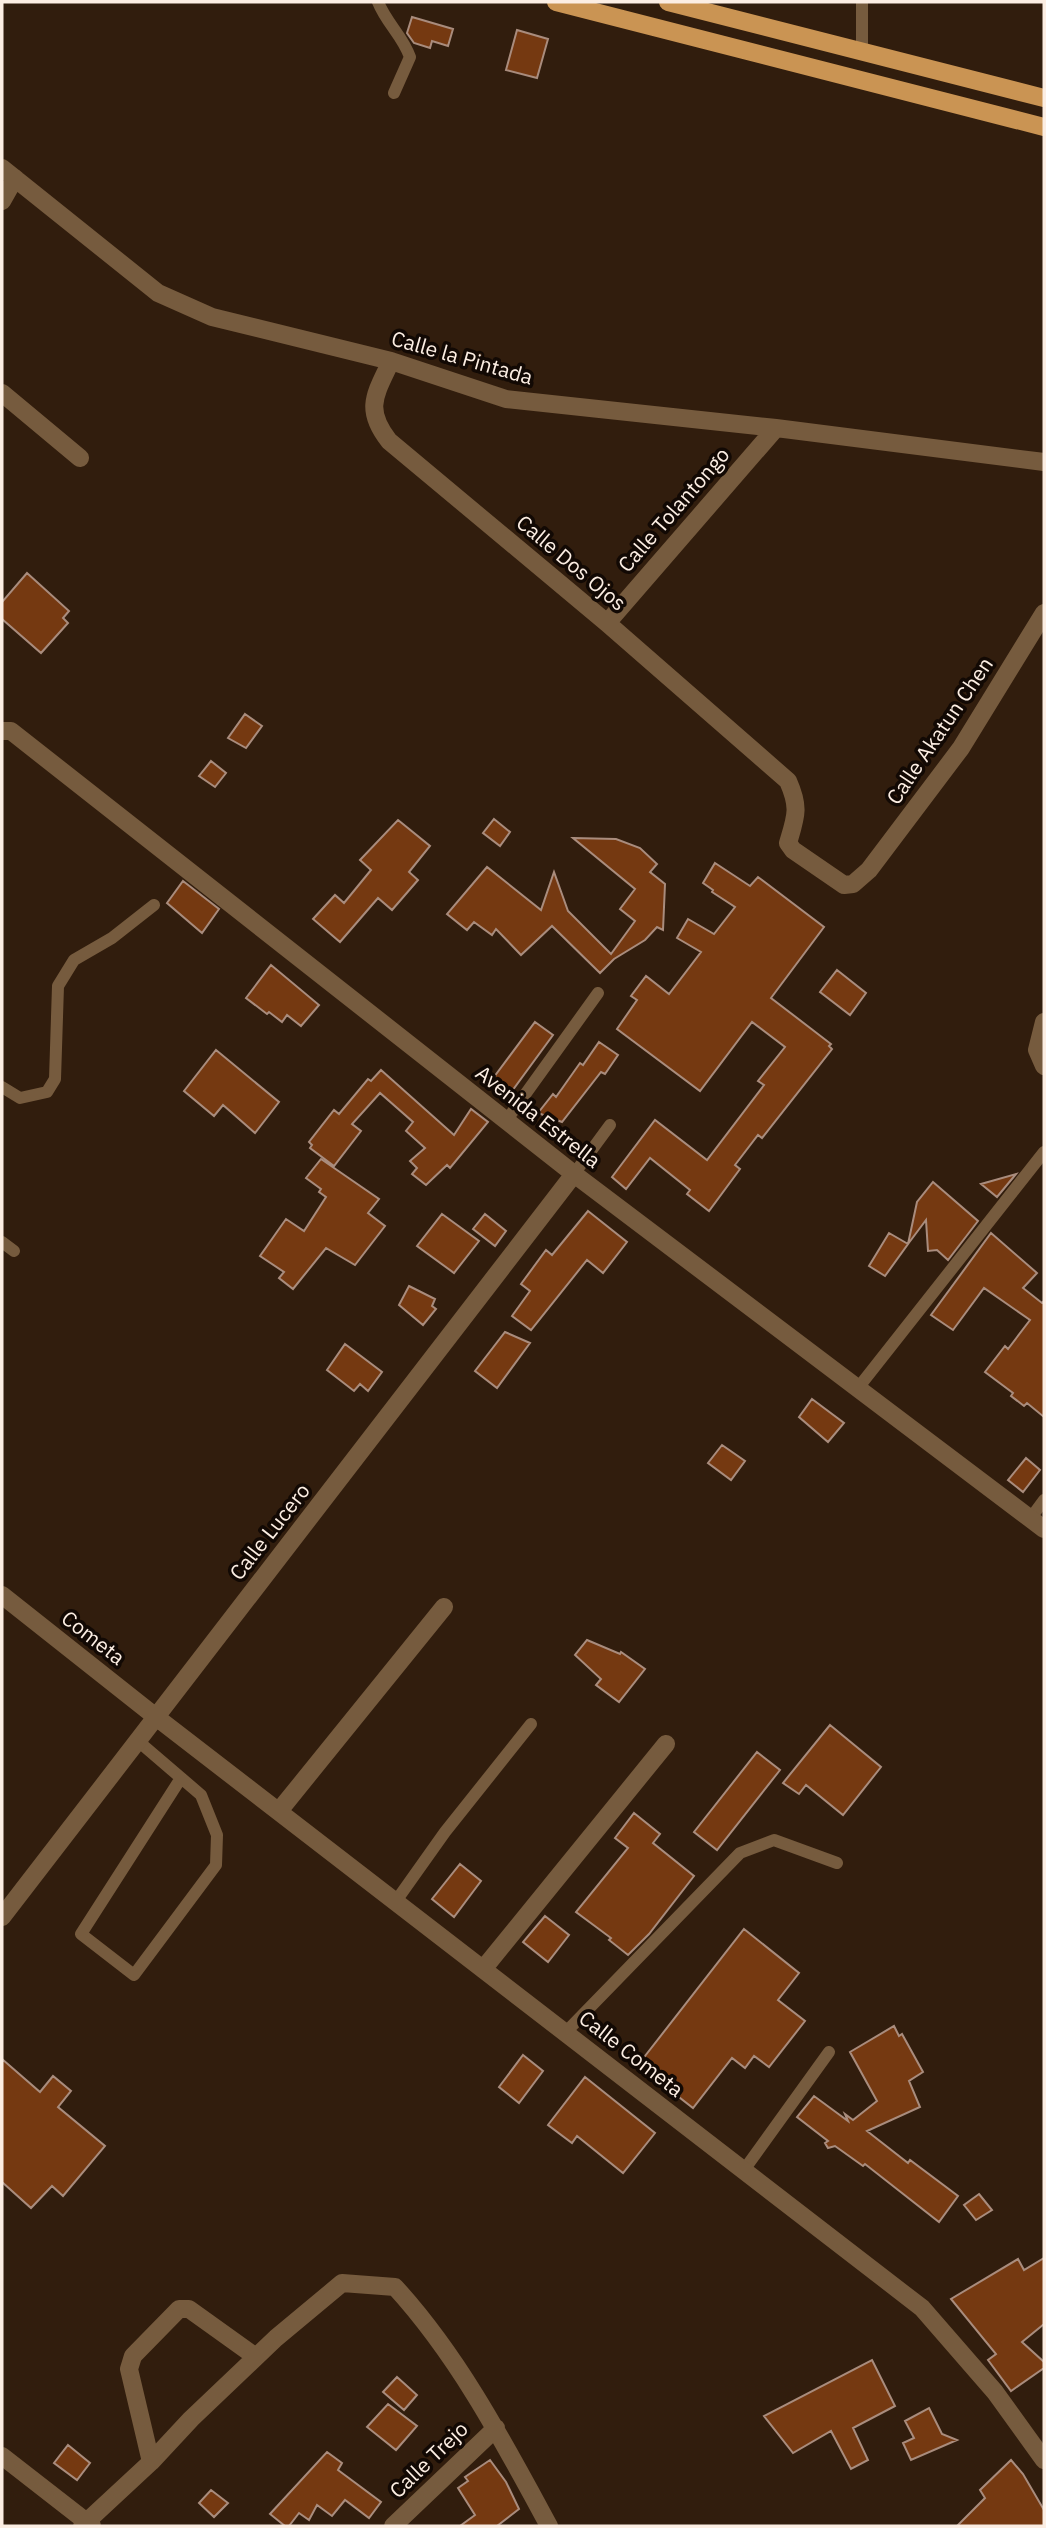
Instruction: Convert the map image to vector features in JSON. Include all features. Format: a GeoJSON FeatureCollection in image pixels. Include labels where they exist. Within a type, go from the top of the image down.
{"type":"FeatureCollection","features":[{"type":"Feature","properties":{"kind":"main road"},"geometry":{"type":"LineString","coordinates":[[556,2],[1044,127]]}},
{"type":"Feature","properties":{"kind":"main road"},"geometry":{"type":"LineString","coordinates":[[668,2],[1044,98]]}},
{"type":"Feature","properties":{"kind":"street"},"geometry":{"type":"LineString","coordinates":[[2,201],[8,173]]}},
{"type":"Feature","properties":{"kind":"street","name":"Calle la Pintada"},"geometry":{"type":"LineString","coordinates":[[8,173],[158,293],[212,317],[391,361],[506,399],[776,428],[1044,462]]}},
{"type":"Feature","properties":{"kind":"street","name":"Calle Dos Ojos"},"geometry":{"type":"LineString","coordinates":[[391,361],[375,396],[373,412],[378,427],[389,441],[607,623],[788,781]]}},
{"type":"Feature","properties":{"kind":"street"},"geometry":{"type":"LineString","coordinates":[[2,393],[80,458]]}},
{"type":"Feature","properties":{"kind":"street","name":"Calle Tolantongo"},"geometry":{"type":"LineString","coordinates":[[607,623],[776,428]]}},
{"type":"Feature","properties":{"kind":"street","name":"Calle Akatun Chen"},"geometry":{"type":"LineString","coordinates":[[788,781],[798,812],[788,843],[793,850],[844,886],[853,884],[869,870],[961,748],[1044,613]]}},
{"type":"Feature","properties":{"kind":"street","name":"Avenida Estrella"},"geometry":{"type":"LineString","coordinates":[[7,731],[574,1174],[1037,1524]]}},
{"type":"Feature","properties":{"kind":"street"},"geometry":{"type":"LineString","coordinates":[[1044,1022],[1037,1050],[1044,1066]]}},
{"type":"Feature","properties":{"kind":"street","name":"Calle Lucero"},"geometry":{"type":"LineString","coordinates":[[2,1917],[574,1174]]}},
{"type":"Feature","properties":{"kind":"street","name":"Cometa"},"geometry":{"type":"LineString","coordinates":[[2,1595],[156,1717]]}},
{"type":"Feature","properties":{"kind":"street"},"geometry":{"type":"LineString","coordinates":[[279,1811],[444,1607]]}},
{"type":"Feature","properties":{"kind":"street","name":"Calle Cometa"},"geometry":{"type":"LineString","coordinates":[[156,1717],[922,2308],[995,2392],[1044,2460]]}},
{"type":"Feature","properties":{"kind":"street"},"geometry":{"type":"LineString","coordinates":[[484,1968],[666,1744]]}},
{"type":"Feature","properties":{"kind":"street"},"geometry":{"type":"LineString","coordinates":[[2,2456],[87,2525],[256,2357],[342,2283],[395,2287],[426,2320],[496,2428],[549,2526]]}},
{"type":"Feature","properties":{"kind":"street"},"geometry":{"type":"LineString","coordinates":[[151,2462],[129,2369],[134,2356],[178,2309],[188,2309],[256,2357]]}},
{"type":"Feature","properties":{"kind":"street","name":"Calle Trejo"},"geometry":{"type":"LineString","coordinates":[[393,2526],[496,2428]]}},
{"type":"Feature","properties":{"kind":"lane"},"geometry":{"type":"LineString","coordinates":[[378,2],[386,20],[404,40],[410,57],[394,93]]}},
{"type":"Feature","properties":{"kind":"lane"},"geometry":{"type":"LineString","coordinates":[[862,2],[862,51]]}},
{"type":"Feature","properties":{"kind":"lane"},"geometry":{"type":"LineString","coordinates":[[2,1087],[20,1098],[47,1092],[55,1079],[58,986],[74,960],[111,938],[153,905]]}},
{"type":"Feature","properties":{"kind":"lane"},"geometry":{"type":"LineString","coordinates":[[506,1121],[598,993]]}},
{"type":"Feature","properties":{"kind":"lane"},"geometry":{"type":"LineString","coordinates":[[574,1174],[611,1125]]}},
{"type":"Feature","properties":{"kind":"lane"},"geometry":{"type":"LineString","coordinates":[[858,1388],[1044,1152]]}},
{"type":"Feature","properties":{"kind":"lane"},"geometry":{"type":"LineString","coordinates":[[2,1241],[14,1251]]}},
{"type":"Feature","properties":{"kind":"lane"},"geometry":{"type":"LineString","coordinates":[[1037,1524],[1044,1500]]}},
{"type":"Feature","properties":{"kind":"lane"},"geometry":{"type":"LineString","coordinates":[[396,1901],[445,1832],[531,1724]]}},
{"type":"Feature","properties":{"kind":"lane"},"geometry":{"type":"LineString","coordinates":[[138,1741],[201,1795],[217,1835],[216,1865],[134,1975],[81,1934],[181,1778]]}},
{"type":"Feature","properties":{"kind":"lane"},"geometry":{"type":"LineString","coordinates":[[566,2032],[740,1853],[774,1840],[837,1863]]}},
{"type":"Feature","properties":{"kind":"lane"},"geometry":{"type":"LineString","coordinates":[[744,2170],[829,2052]]}},
{"type":"Feature","properties":{"kind":"building"},"geometry":{"type":"Polygon","coordinates":[[[412,17],[453,29],[448,46],[432,41],[430,48],[414,43],[407,33],[412,17]]]}},
{"type":"Feature","properties":{"kind":"building"},"geometry":{"type":"Polygon","coordinates":[[[517,30],[548,39],[537,78],[506,70],[517,30]]]}},
{"type":"Feature","properties":{"kind":"building"},"geometry":{"type":"Polygon","coordinates":[[[27,573],[69,611],[63,618],[68,623],[41,653],[2,619],[2,602],[27,573]]]}},
{"type":"Feature","properties":{"kind":"building"},"geometry":{"type":"Polygon","coordinates":[[[245,714],[262,726],[246,748],[228,738],[245,714]]]}},
{"type":"Feature","properties":{"kind":"building"},"geometry":{"type":"Polygon","coordinates":[[[211,761],[226,773],[215,787],[199,776],[211,761]]]}},
{"type":"Feature","properties":{"kind":"building"},"geometry":{"type":"Polygon","coordinates":[[[494,819],[510,832],[500,846],[483,833],[494,819]]]}},
{"type":"Feature","properties":{"kind":"building"},"geometry":{"type":"Polygon","coordinates":[[[398,820],[430,846],[409,872],[418,880],[392,910],[378,898],[340,942],[313,919],[335,895],[344,903],[371,870],[360,860],[398,820]]]}},
{"type":"Feature","properties":{"kind":"building"},"geometry":{"type":"Polygon","coordinates":[[[573,838],[616,839],[640,848],[657,864],[650,872],[665,884],[663,930],[657,927],[645,940],[614,959],[600,973],[552,926],[521,955],[496,929],[492,935],[474,922],[467,930],[447,914],[487,867],[541,910],[554,872],[568,911],[611,954],[635,921],[620,909],[635,889],[573,838]]]}},
{"type":"Feature","properties":{"kind":"building"},"geometry":{"type":"Polygon","coordinates":[[[715,863],[750,886],[758,877],[824,927],[771,998],[831,1044],[829,1046],[832,1049],[762,1138],[758,1135],[735,1165],[740,1169],[709,1211],[687,1194],[690,1190],[650,1158],[626,1189],[612,1177],[655,1120],[707,1160],[764,1085],[758,1081],[785,1047],[752,1022],[700,1091],[617,1029],[637,1000],[631,996],[646,976],[669,994],[701,952],[677,938],[688,919],[714,934],[735,907],[703,883],[715,863]]]}},
{"type":"Feature","properties":{"kind":"building"},"geometry":{"type":"Polygon","coordinates":[[[183,881],[219,909],[202,933],[167,903],[183,881]]]}},
{"type":"Feature","properties":{"kind":"building"},"geometry":{"type":"Polygon","coordinates":[[[271,965],[319,1005],[301,1026],[287,1015],[282,1022],[246,998],[271,965]]]}},
{"type":"Feature","properties":{"kind":"building"},"geometry":{"type":"Polygon","coordinates":[[[837,970],[866,993],[850,1015],[820,992],[837,970]]]}},
{"type":"Feature","properties":{"kind":"building"},"geometry":{"type":"Polygon","coordinates":[[[535,1022],[553,1035],[512,1091],[494,1077],[535,1022]]]}},
{"type":"Feature","properties":{"kind":"building"},"geometry":{"type":"Polygon","coordinates":[[[599,1042],[618,1055],[605,1074],[601,1072],[562,1122],[538,1113],[553,1094],[556,1097],[599,1042]]]}},
{"type":"Feature","properties":{"kind":"building"},"geometry":{"type":"Polygon","coordinates":[[[216,1050],[279,1102],[255,1133],[223,1105],[214,1116],[184,1091],[216,1050]]]}},
{"type":"Feature","properties":{"kind":"building"},"geometry":{"type":"Polygon","coordinates":[[[381,1070],[454,1135],[471,1109],[488,1122],[450,1168],[447,1165],[426,1185],[412,1174],[417,1168],[410,1161],[425,1148],[406,1131],[413,1122],[380,1093],[352,1124],[361,1131],[334,1166],[310,1148],[312,1145],[309,1142],[334,1110],[339,1114],[368,1079],[371,1081],[381,1070]]]}},
{"type":"Feature","properties":{"kind":"building"},"geometry":{"type":"Polygon","coordinates":[[[321,1159],[379,1199],[368,1213],[385,1226],[355,1265],[326,1248],[293,1289],[279,1278],[284,1272],[260,1256],[286,1219],[304,1231],[326,1197],[319,1192],[321,1189],[306,1178],[321,1159]]]}},
{"type":"Feature","properties":{"kind":"building"},"geometry":{"type":"Polygon","coordinates":[[[1016,1174],[997,1197],[981,1184],[1016,1174]]]}},
{"type":"Feature","properties":{"kind":"building"},"geometry":{"type":"Polygon","coordinates":[[[933,1182],[978,1221],[948,1260],[937,1250],[928,1251],[926,1220],[908,1244],[917,1202],[933,1182]]]}},
{"type":"Feature","properties":{"kind":"building"},"geometry":{"type":"Polygon","coordinates":[[[588,1211],[627,1242],[603,1273],[587,1260],[531,1330],[512,1316],[530,1291],[521,1284],[546,1250],[552,1255],[588,1211]]]}},
{"type":"Feature","properties":{"kind":"building"},"geometry":{"type":"Polygon","coordinates":[[[442,1214],[479,1241],[454,1273],[417,1246],[442,1214]]]}},
{"type":"Feature","properties":{"kind":"building"},"geometry":{"type":"Polygon","coordinates":[[[485,1214],[506,1231],[495,1246],[473,1229],[485,1214]]]}},
{"type":"Feature","properties":{"kind":"building"},"geometry":{"type":"Polygon","coordinates":[[[889,1233],[908,1244],[885,1276],[869,1266],[889,1233]]]}},
{"type":"Feature","properties":{"kind":"building"},"geometry":{"type":"Polygon","coordinates":[[[991,1233],[1037,1273],[1023,1288],[1042,1303],[1044,1301],[1044,1417],[1027,1403],[1024,1406],[1011,1396],[1013,1393],[985,1372],[1005,1346],[1008,1349],[1030,1320],[984,1288],[953,1330],[931,1315],[991,1233]]]}},
{"type":"Feature","properties":{"kind":"building"},"geometry":{"type":"Polygon","coordinates":[[[409,1286],[435,1299],[432,1306],[436,1309],[423,1325],[399,1305],[409,1286]]]}},
{"type":"Feature","properties":{"kind":"building"},"geometry":{"type":"Polygon","coordinates":[[[505,1332],[530,1343],[497,1388],[475,1371],[505,1332]]]}},
{"type":"Feature","properties":{"kind":"building"},"geometry":{"type":"Polygon","coordinates":[[[345,1344],[382,1372],[368,1391],[360,1384],[354,1391],[327,1370],[345,1344]]]}},
{"type":"Feature","properties":{"kind":"building"},"geometry":{"type":"Polygon","coordinates":[[[812,1399],[844,1423],[828,1442],[799,1417],[812,1399]]]}},
{"type":"Feature","properties":{"kind":"building"},"geometry":{"type":"Polygon","coordinates":[[[722,1445],[745,1461],[731,1480],[708,1463],[722,1445]]]}},
{"type":"Feature","properties":{"kind":"building"},"geometry":{"type":"Polygon","coordinates":[[[1026,1458],[1040,1470],[1023,1492],[1008,1480],[1026,1458]]]}},
{"type":"Feature","properties":{"kind":"building"},"geometry":{"type":"Polygon","coordinates":[[[587,1640],[620,1654],[621,1652],[645,1669],[619,1702],[596,1685],[601,1679],[575,1655],[587,1640]]]}},
{"type":"Feature","properties":{"kind":"building"},"geometry":{"type":"Polygon","coordinates":[[[830,1725],[881,1767],[843,1815],[806,1785],[799,1794],[783,1783],[830,1725]]]}},
{"type":"Feature","properties":{"kind":"building"},"geometry":{"type":"Polygon","coordinates":[[[757,1752],[780,1770],[717,1850],[694,1832],[757,1752]]]}},
{"type":"Feature","properties":{"kind":"building"},"geometry":{"type":"Polygon","coordinates":[[[634,1813],[660,1834],[653,1843],[694,1876],[649,1934],[628,1955],[609,1940],[611,1938],[576,1912],[628,1848],[615,1838],[634,1813]]]}},
{"type":"Feature","properties":{"kind":"building"},"geometry":{"type":"Polygon","coordinates":[[[460,1864],[481,1881],[454,1917],[432,1899],[460,1864]]]}},
{"type":"Feature","properties":{"kind":"building"},"geometry":{"type":"Polygon","coordinates":[[[545,1916],[569,1935],[548,1962],[523,1942],[545,1916]]]}},
{"type":"Feature","properties":{"kind":"building"},"geometry":{"type":"Polygon","coordinates":[[[744,1929],[799,1973],[778,2000],[805,2021],[769,2067],[754,2056],[745,2068],[732,2058],[693,2108],[638,2065],[744,1929]]]}},
{"type":"Feature","properties":{"kind":"building"},"geometry":{"type":"Polygon","coordinates":[[[894,2026],[899,2036],[902,2034],[923,2072],[909,2081],[920,2107],[867,2131],[908,2163],[910,2160],[958,2196],[939,2222],[865,2164],[863,2166],[835,2146],[828,2148],[825,2143],[828,2141],[797,2117],[814,2096],[848,2121],[845,2114],[853,2120],[877,2101],[850,2052],[894,2026]]]}},
{"type":"Feature","properties":{"kind":"building"},"geometry":{"type":"Polygon","coordinates":[[[523,2055],[543,2071],[519,2103],[499,2087],[523,2055]]]}},
{"type":"Feature","properties":{"kind":"building"},"geometry":{"type":"Polygon","coordinates":[[[2,2059],[40,2092],[53,2076],[71,2091],[58,2107],[105,2146],[63,2196],[52,2186],[31,2208],[2,2182],[2,2059]]]}},
{"type":"Feature","properties":{"kind":"building"},"geometry":{"type":"Polygon","coordinates":[[[585,2077],[655,2133],[623,2173],[577,2136],[572,2143],[548,2125],[585,2077]]]}},
{"type":"Feature","properties":{"kind":"building"},"geometry":{"type":"Polygon","coordinates":[[[979,2194],[992,2210],[976,2220],[964,2205],[979,2194]]]}},
{"type":"Feature","properties":{"kind":"building"},"geometry":{"type":"Polygon","coordinates":[[[1044,2258],[1044,2324],[1022,2342],[1044,2362],[1044,2368],[1011,2391],[988,2360],[996,2354],[951,2299],[1018,2259],[1024,2270],[1044,2258]]]}},
{"type":"Feature","properties":{"kind":"building"},"geometry":{"type":"Polygon","coordinates":[[[872,2360],[895,2406],[853,2428],[868,2460],[851,2469],[831,2431],[793,2453],[764,2416],[872,2360]]]}},
{"type":"Feature","properties":{"kind":"building"},"geometry":{"type":"Polygon","coordinates":[[[397,2377],[417,2395],[404,2410],[383,2392],[397,2377]]]}},
{"type":"Feature","properties":{"kind":"building"},"geometry":{"type":"Polygon","coordinates":[[[388,2404],[417,2426],[396,2450],[367,2427],[388,2404]]]}},
{"type":"Feature","properties":{"kind":"building"},"geometry":{"type":"Polygon","coordinates":[[[929,2408],[942,2434],[957,2440],[911,2460],[903,2443],[914,2438],[905,2421],[929,2408]]]}},
{"type":"Feature","properties":{"kind":"building"},"geometry":{"type":"Polygon","coordinates":[[[68,2445],[90,2463],[77,2480],[54,2463],[68,2445]]]}},
{"type":"Feature","properties":{"kind":"building"},"geometry":{"type":"Polygon","coordinates":[[[327,2452],[342,2463],[338,2470],[381,2502],[369,2518],[345,2500],[332,2516],[317,2505],[309,2520],[299,2513],[289,2526],[285,2526],[270,2514],[327,2452]]]}},
{"type":"Feature","properties":{"kind":"building"},"geometry":{"type":"Polygon","coordinates":[[[490,2460],[506,2482],[519,2509],[497,2526],[460,2526],[475,2515],[458,2488],[468,2481],[465,2477],[490,2460]]]}},
{"type":"Feature","properties":{"kind":"building"},"geometry":{"type":"Polygon","coordinates":[[[1011,2460],[1023,2474],[1044,2510],[1044,2526],[957,2526],[985,2498],[980,2490],[1011,2460]]]}},
{"type":"Feature","properties":{"kind":"building"},"geometry":{"type":"Polygon","coordinates":[[[211,2490],[228,2503],[214,2517],[199,2503],[211,2490]]]}}]}
